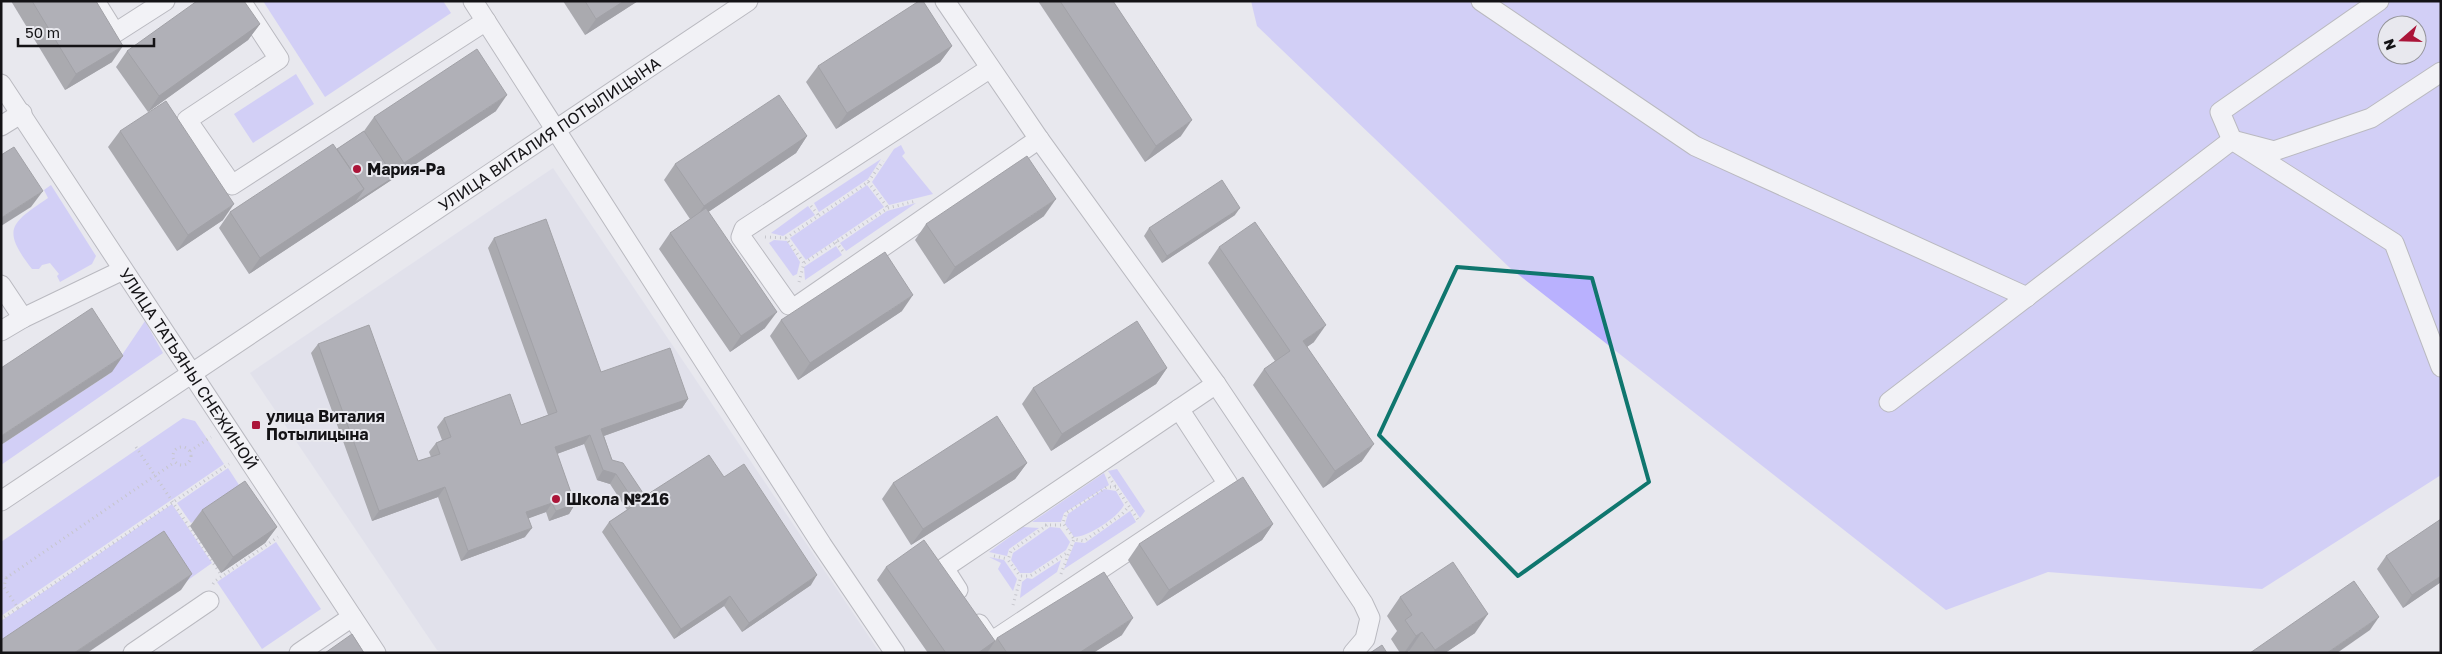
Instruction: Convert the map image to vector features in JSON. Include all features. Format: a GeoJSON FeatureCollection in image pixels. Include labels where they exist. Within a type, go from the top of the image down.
{"type":"FeatureCollection","features":[{"type":"Feature","properties":{"kind":"street"},"geometry":{"type":"LineString","coordinates":[[95,1],[115,33],[165,1]]}},
{"type":"Feature","properties":{"kind":"street"},"geometry":{"type":"LineString","coordinates":[[241,1],[279,60],[187,120],[232,185],[486,21]]}},
{"type":"Feature","properties":{"kind":"street"},"geometry":{"type":"LineString","coordinates":[[473,1],[822,545],[895,653]]}},
{"type":"Feature","properties":{"kind":"street","name":"УЛИЦА ВИТАЛИЯ ПОТЫЛИЦЫНА"},"geometry":{"type":"LineString","coordinates":[[1,501],[748,1]]}},
{"type":"Feature","properties":{"kind":"street"},"geometry":{"type":"LineString","coordinates":[[944,1],[1039,140],[1216,384],[1363,603],[1370,618],[1365,639],[1353,653]]}},
{"type":"Feature","properties":{"kind":"street"},"geometry":{"type":"LineString","coordinates":[[1481,1],[1695,146],[2027,297]]}},
{"type":"Feature","properties":{"kind":"street"},"geometry":{"type":"LineString","coordinates":[[2379,1],[2220,112],[2232,140],[2394,243],[2441,367]]}},
{"type":"Feature","properties":{"kind":"street"},"geometry":{"type":"LineString","coordinates":[[989,69],[744,229],[740,235],[792,306],[799,306],[1039,140]]}},
{"type":"Feature","properties":{"kind":"street"},"geometry":{"type":"LineString","coordinates":[[2232,140],[2274,150],[2283,148],[2371,118],[2441,72]]}},
{"type":"Feature","properties":{"kind":"street","name":"УЛИЦА ТАТЬЯНЫ СНЕЖИНОЙ"},"geometry":{"type":"LineString","coordinates":[[1,84],[22,113],[123,270],[376,653]]}},
{"type":"Feature","properties":{"kind":"street"},"geometry":{"type":"LineString","coordinates":[[1,126],[22,113]]}},
{"type":"Feature","properties":{"kind":"street"},"geometry":{"type":"LineString","coordinates":[[1889,402],[2232,140]]}},
{"type":"Feature","properties":{"kind":"street"},"geometry":{"type":"LineString","coordinates":[[1,331],[23,318],[123,270]]}},
{"type":"Feature","properties":{"kind":"street"},"geometry":{"type":"LineString","coordinates":[[1,285],[23,318]]}},
{"type":"Feature","properties":{"kind":"street"},"geometry":{"type":"LineString","coordinates":[[1179,409],[1228,484],[991,642],[944,568],[1100,463],[1179,409],[1216,384]]}},
{"type":"Feature","properties":{"kind":"street"},"geometry":{"type":"LineString","coordinates":[[133,653],[209,601]]}},
{"type":"Feature","properties":{"kind":"street"},"geometry":{"type":"LineString","coordinates":[[299,653],[352,617]]}},
{"type":"Feature","properties":{"kind":"path"},"geometry":{"type":"LineString","coordinates":[[740,235],[786,238],[868,182],[888,153]]}},
{"type":"Feature","properties":{"kind":"path"},"geometry":{"type":"LineString","coordinates":[[868,182],[888,208]]}},
{"type":"Feature","properties":{"kind":"path"},"geometry":{"type":"LineString","coordinates":[[792,306],[804,263],[888,208],[921,199],[946,204]]}},
{"type":"Feature","properties":{"kind":"path"},"geometry":{"type":"LineString","coordinates":[[786,238],[804,263]]}},
{"type":"Feature","properties":{"kind":"path"},"geometry":{"type":"LineString","coordinates":[[190,451],[211,437]]}},
{"type":"Feature","properties":{"kind":"path"},"geometry":{"type":"LineString","coordinates":[[184,446],[190,451],[192,457],[189,463],[184,466],[175,462],[173,456],[178,448],[184,446]]}},
{"type":"Feature","properties":{"kind":"path"},"geometry":{"type":"LineString","coordinates":[[136,447],[222,576]]}},
{"type":"Feature","properties":{"kind":"path"},"geometry":{"type":"LineString","coordinates":[[18,608],[3,587],[3,578],[175,462]]}},
{"type":"Feature","properties":{"kind":"path"},"geometry":{"type":"LineString","coordinates":[[1100,463],[1150,536]]}},
{"type":"Feature","properties":{"kind":"path"},"geometry":{"type":"LineString","coordinates":[[1,619],[229,464]]}},
{"type":"Feature","properties":{"kind":"path"},"geometry":{"type":"LineString","coordinates":[[1074,540],[1063,523],[1066,513],[1107,487],[1116,487]]}},
{"type":"Feature","properties":{"kind":"path"},"geometry":{"type":"LineString","coordinates":[[1074,540],[1084,541],[1122,514],[1129,506]]}},
{"type":"Feature","properties":{"kind":"path"},"geometry":{"type":"LineString","coordinates":[[1047,524],[1012,551],[1008,560],[1020,576],[1030,576],[1067,553]]}},
{"type":"Feature","properties":{"kind":"path"},"geometry":{"type":"LineString","coordinates":[[209,601],[209,591],[214,581],[278,537]]}},
{"type":"Feature","properties":{"kind":"path"},"geometry":{"type":"LineString","coordinates":[[1058,597],[1057,590],[1067,553],[1074,540]]}},
{"type":"Feature","properties":{"kind":"highlighted area"},"geometry":{"type":"Polygon","coordinates":[[[1457,267],[1592,278],[1649,482],[1518,576],[1379,435],[1457,267]]]}},
{"type":"Feature","properties":{"kind":"shaded area"},"geometry":{"type":"Polygon","coordinates":[[[263,1],[443,1],[451,13],[325,97],[263,1]]]}},
{"type":"Feature","properties":{"kind":"shaded area"},"geometry":{"type":"Polygon","coordinates":[[[1251,1],[2441,1],[2441,475],[2262,589],[2048,572],[1946,610],[1510,268],[1257,26],[1251,1]]]}},
{"type":"Feature","properties":{"kind":"shaded area"},"geometry":{"type":"Polygon","coordinates":[[[296,74],[314,104],[253,143],[234,114],[296,74]]]}},
{"type":"Feature","properties":{"kind":"shaded area"},"geometry":{"type":"Polygon","coordinates":[[[901,145],[905,153],[902,156],[933,194],[889,205],[872,182],[894,149],[901,145]]]}},
{"type":"Feature","properties":{"kind":"shaded area"},"geometry":{"type":"Polygon","coordinates":[[[881,159],[868,179],[819,212],[814,203],[881,159]]]}},
{"type":"Feature","properties":{"kind":"shaded area","name":"Школа №216"},"geometry":{"type":"Polygon","coordinates":[[[553,168],[880,653],[447,653],[437,650],[250,373],[553,168]]]}},
{"type":"Feature","properties":{"kind":"shaded area"},"geometry":{"type":"Polygon","coordinates":[[[51,185],[96,256],[92,264],[60,282],[57,276],[59,274],[50,263],[42,265],[39,269],[32,269],[16,244],[14,235],[14,228],[19,221],[48,198],[44,190],[51,185]]]}},
{"type":"Feature","properties":{"kind":"shaded area"},"geometry":{"type":"Polygon","coordinates":[[[867,185],[884,207],[806,260],[790,238],[867,185]]]}},
{"type":"Feature","properties":{"kind":"shaded area"},"geometry":{"type":"Polygon","coordinates":[[[916,203],[846,251],[840,243],[887,211],[916,203]]]}},
{"type":"Feature","properties":{"kind":"shaded area"},"geometry":{"type":"Polygon","coordinates":[[[808,206],[815,215],[783,236],[771,233],[808,206]]]}},
{"type":"Feature","properties":{"kind":"shaded area"},"geometry":{"type":"Polygon","coordinates":[[[774,240],[787,241],[800,262],[797,274],[793,276],[769,243],[774,240]]]}},
{"type":"Feature","properties":{"kind":"shaded area"},"geometry":{"type":"Polygon","coordinates":[[[836,246],[842,255],[805,280],[804,267],[836,246]]]}},
{"type":"Feature","properties":{"kind":"shaded area"},"geometry":{"type":"Polygon","coordinates":[[[145,321],[163,353],[1,465],[1,445],[112,372],[106,363],[120,358],[145,321]]]}},
{"type":"Feature","properties":{"kind":"shaded area"},"geometry":{"type":"Polygon","coordinates":[[[183,418],[195,421],[224,464],[1,616],[1,542],[183,418]]]}},
{"type":"Feature","properties":{"kind":"shaded area"},"geometry":{"type":"Polygon","coordinates":[[[228,468],[241,488],[191,523],[177,503],[228,468]]]}},
{"type":"Feature","properties":{"kind":"shaded area"},"geometry":{"type":"Polygon","coordinates":[[[1117,469],[1145,511],[1140,518],[1108,471],[1117,469]]]}},
{"type":"Feature","properties":{"kind":"shaded area"},"geometry":{"type":"Polygon","coordinates":[[[1104,473],[1109,485],[1064,513],[1061,522],[1032,522],[1104,473]]]}},
{"type":"Feature","properties":{"kind":"shaded area"},"geometry":{"type":"Polygon","coordinates":[[[1104,489],[1116,491],[1124,505],[1102,526],[1087,534],[1074,537],[1065,524],[1068,514],[1104,489]]]}},
{"type":"Feature","properties":{"kind":"shaded area"},"geometry":{"type":"Polygon","coordinates":[[[172,504],[212,563],[181,585],[153,543],[1,647],[1,621],[172,504]]]}},
{"type":"Feature","properties":{"kind":"shaded area"},"geometry":{"type":"Polygon","coordinates":[[[1130,511],[1136,522],[1064,569],[1075,542],[1085,543],[1130,511]]]}},
{"type":"Feature","properties":{"kind":"shaded area"},"geometry":{"type":"Polygon","coordinates":[[[1023,527],[1039,528],[1009,549],[1007,556],[989,552],[1023,527]]]}},
{"type":"Feature","properties":{"kind":"shaded area"},"geometry":{"type":"Polygon","coordinates":[[[1050,527],[1060,528],[1070,542],[1066,550],[1031,573],[1020,573],[1011,560],[1013,553],[1050,527]]]}},
{"type":"Feature","properties":{"kind":"shaded area"},"geometry":{"type":"Polygon","coordinates":[[[276,542],[321,609],[262,649],[217,582],[276,542]]]}},
{"type":"Feature","properties":{"kind":"shaded area"},"geometry":{"type":"Polygon","coordinates":[[[989,557],[1004,560],[1017,579],[1013,591],[998,569],[1001,563],[989,557]]]}},
{"type":"Feature","properties":{"kind":"shaded area"},"geometry":{"type":"Polygon","coordinates":[[[1061,560],[1057,572],[1020,598],[1022,582],[1027,578],[1032,579],[1061,560]]]}},
{"type":"Feature","properties":{"kind":"building"},"geometry":{"type":"Polygon","coordinates":[[[32,1],[96,1],[123,46],[76,74],[32,1]]]}},
{"type":"Feature","properties":{"kind":"building"},"geometry":{"type":"Polygon","coordinates":[[[197,1],[244,1],[260,24],[159,96],[127,51],[197,1]]]}},
{"type":"Feature","properties":{"kind":"building"},"geometry":{"type":"Polygon","coordinates":[[[585,1],[624,1],[596,19],[585,1]]]}},
{"type":"Feature","properties":{"kind":"building"},"geometry":{"type":"Polygon","coordinates":[[[919,1],[923,1],[952,46],[847,113],[818,66],[919,1]]]}},
{"type":"Feature","properties":{"kind":"building"},"geometry":{"type":"Polygon","coordinates":[[[1060,1],[1113,1],[1192,120],[1156,146],[1060,1]]]}},
{"type":"Feature","properties":{"kind":"building"},"geometry":{"type":"Polygon","coordinates":[[[477,49],[507,95],[404,163],[374,117],[477,49]]]}},
{"type":"Feature","properties":{"kind":"building"},"geometry":{"type":"Polygon","coordinates":[[[779,95],[807,136],[704,206],[675,164],[779,95]]]}},
{"type":"Feature","properties":{"kind":"building"},"geometry":{"type":"Polygon","coordinates":[[[166,101],[234,204],[188,235],[120,131],[166,101]]]}},
{"type":"Feature","properties":{"kind":"building","name":"Мария-Ра"},"geometry":{"type":"Polygon","coordinates":[[[364,131],[394,177],[354,203],[364,189],[337,149],[364,131]]]}},
{"type":"Feature","properties":{"kind":"building"},"geometry":{"type":"Polygon","coordinates":[[[333,144],[364,189],[260,258],[230,212],[333,144]]]}},
{"type":"Feature","properties":{"kind":"building"},"geometry":{"type":"Polygon","coordinates":[[[14,147],[43,191],[1,218],[1,155],[14,147]]]}},
{"type":"Feature","properties":{"kind":"building"},"geometry":{"type":"Polygon","coordinates":[[[1027,156],[1056,199],[955,267],[926,224],[1027,156]]]}},
{"type":"Feature","properties":{"kind":"building"},"geometry":{"type":"Polygon","coordinates":[[[1222,180],[1240,208],[1167,256],[1149,228],[1222,180]]]}},
{"type":"Feature","properties":{"kind":"building"},"geometry":{"type":"Polygon","coordinates":[[[706,208],[777,312],[741,336],[670,233],[706,208]]]}},
{"type":"Feature","properties":{"kind":"building"},"geometry":{"type":"Polygon","coordinates":[[[546,219],[601,372],[670,348],[688,399],[601,429],[612,460],[623,463],[645,496],[709,455],[724,477],[744,464],[817,575],[749,623],[730,596],[681,629],[609,522],[636,504],[616,474],[603,470],[590,435],[555,447],[575,504],[556,511],[552,503],[526,512],[532,528],[468,551],[445,487],[379,511],[318,344],[369,325],[418,461],[440,454],[436,443],[451,437],[444,418],[510,394],[521,425],[557,412],[494,238],[546,219]]]}},
{"type":"Feature","properties":{"kind":"building"},"geometry":{"type":"Polygon","coordinates":[[[1255,222],[1326,325],[1303,341],[1374,444],[1335,471],[1264,369],[1290,351],[1219,247],[1255,222]]]}},
{"type":"Feature","properties":{"kind":"building"},"geometry":{"type":"Polygon","coordinates":[[[885,252],[913,295],[810,363],[781,320],[885,252]]]}},
{"type":"Feature","properties":{"kind":"building"},"geometry":{"type":"Polygon","coordinates":[[[92,308],[123,356],[1,436],[1,368],[92,308]]]}},
{"type":"Feature","properties":{"kind":"building"},"geometry":{"type":"Polygon","coordinates":[[[1137,321],[1167,368],[1062,434],[1033,388],[1137,321]]]}},
{"type":"Feature","properties":{"kind":"building"},"geometry":{"type":"Polygon","coordinates":[[[997,416],[1027,463],[923,529],[893,483],[997,416]]]}},
{"type":"Feature","properties":{"kind":"building"},"geometry":{"type":"Polygon","coordinates":[[[1243,477],[1273,524],[1169,590],[1139,544],[1243,477]]]}},
{"type":"Feature","properties":{"kind":"building"},"geometry":{"type":"Polygon","coordinates":[[[245,481],[277,527],[233,557],[202,510],[245,481]]]}},
{"type":"Feature","properties":{"kind":"building"},"geometry":{"type":"Polygon","coordinates":[[[2441,519],[2441,576],[2412,595],[2386,556],[2441,519]]]}},
{"type":"Feature","properties":{"kind":"building"},"geometry":{"type":"Polygon","coordinates":[[[164,531],[192,574],[74,653],[1,653],[1,640],[164,531]]]}},
{"type":"Feature","properties":{"kind":"building"},"geometry":{"type":"Polygon","coordinates":[[[924,540],[995,641],[978,653],[946,653],[886,567],[924,540]]]}},
{"type":"Feature","properties":{"kind":"building"},"geometry":{"type":"Polygon","coordinates":[[[1453,562],[1488,614],[1435,650],[1422,632],[1416,636],[1405,620],[1412,615],[1400,597],[1453,562]]]}},
{"type":"Feature","properties":{"kind":"building"},"geometry":{"type":"Polygon","coordinates":[[[1104,572],[1133,618],[1079,653],[1007,653],[997,638],[1104,572]]]}},
{"type":"Feature","properties":{"kind":"building"},"geometry":{"type":"Polygon","coordinates":[[[2354,581],[2379,617],[2327,653],[2250,653],[2354,581]]]}},
{"type":"Feature","properties":{"kind":"building"},"geometry":{"type":"Polygon","coordinates":[[[352,634],[364,653],[325,653],[352,634]]]}},
{"type":"Feature","properties":{"kind":"building"},"geometry":{"type":"Polygon","coordinates":[[[1382,645],[1387,653],[1370,653],[1382,645]]]}},
{"type":"Feature","properties":{"kind":"place","name":"Мария-Ра"},"geometry":{"type":"Point","coordinates":[357,169]}},
{"type":"Feature","properties":{"kind":"place","name":"улица Виталия Потылицына"},"geometry":{"type":"Point","coordinates":[256,425]}},
{"type":"Feature","properties":{"kind":"place","name":"Школа №216"},"geometry":{"type":"Point","coordinates":[556,499]}}]}
